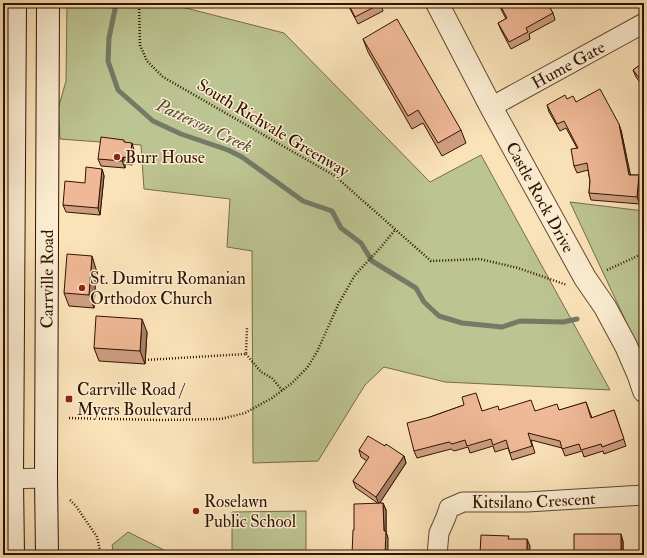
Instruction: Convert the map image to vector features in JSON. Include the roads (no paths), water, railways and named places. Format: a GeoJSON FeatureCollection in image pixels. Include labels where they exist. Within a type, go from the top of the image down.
{"type":"FeatureCollection","features":[{"type":"Feature","properties":{"kind":"main road","name":"Carrville Road"},"geometry":{"type":"LineString","coordinates":[[13,555],[8,479],[8,293],[14,205],[15,3]]}},
{"type":"Feature","properties":{"kind":"main road","name":"Carrville Road"},"geometry":{"type":"LineString","coordinates":[[47,555],[48,3]]}},
{"type":"Feature","properties":{"kind":"main road","name":"Castle Rock Drive"},"geometry":{"type":"LineString","coordinates":[[437,3],[491,106],[585,278],[605,307],[626,346],[644,391]]}},
{"type":"Feature","properties":{"kind":"main road"},"geometry":{"type":"LineString","coordinates":[[14,205],[47,205]]}},
{"type":"Feature","properties":{"kind":"street","name":"Hume Gate"},"geometry":{"type":"LineString","coordinates":[[491,106],[644,23]]}},
{"type":"Feature","properties":{"kind":"street"},"geometry":{"type":"LineString","coordinates":[[8,479],[46,478]]}},
{"type":"Feature","properties":{"kind":"street","name":"Kitsilano Crescent"},"geometry":{"type":"LineString","coordinates":[[438,555],[439,533],[449,508],[463,502],[527,502],[644,495]]}},
{"type":"Feature","properties":{"kind":"waterway","name":"Patterson Creek"},"geometry":{"type":"LineString","coordinates":[[115,3],[109,38],[108,61],[118,90],[153,121],[181,134],[228,150],[242,157],[303,201],[332,211],[341,228],[361,243],[372,261],[416,288],[424,302],[439,316],[462,323],[502,327],[520,321],[563,322],[577,319]]}},
{"type":"Feature","properties":{"kind":"place","name":"Burr House"},"geometry":{"type":"Point","coordinates":[117,157]}},
{"type":"Feature","properties":{"kind":"place","name":"St. Dumitru Romanian Orthodox Church"},"geometry":{"type":"Point","coordinates":[82,288]}},
{"type":"Feature","properties":{"kind":"place","name":"Carrville Road / Myers Boulevard"},"geometry":{"type":"Point","coordinates":[69,399]}},
{"type":"Feature","properties":{"kind":"place","name":"Roselawn Public School"},"geometry":{"type":"Point","coordinates":[196,511]}}]}
